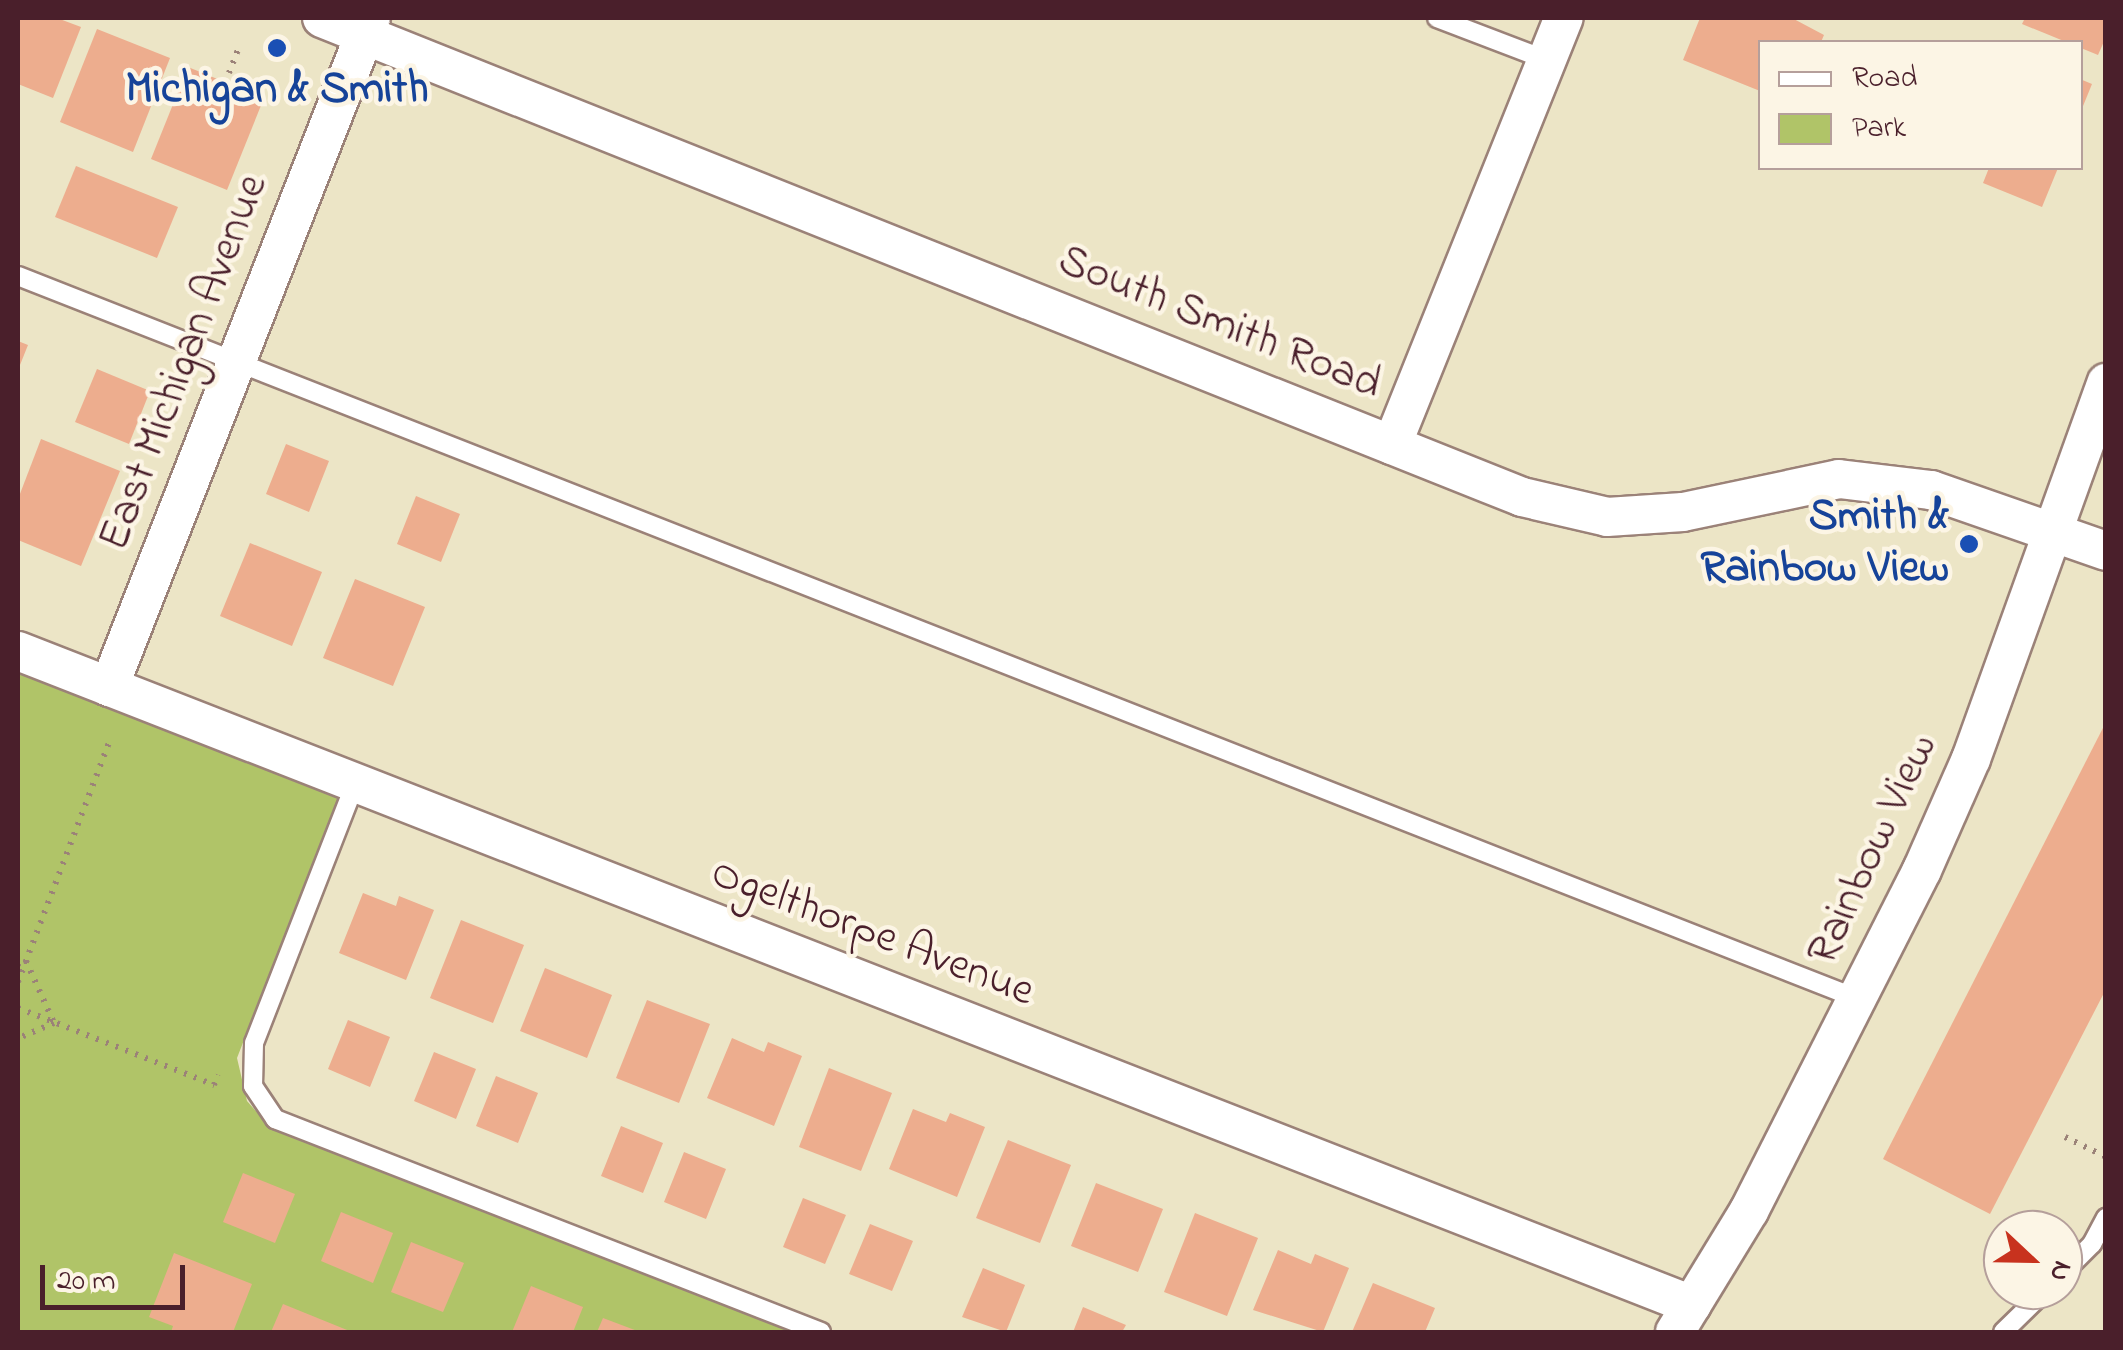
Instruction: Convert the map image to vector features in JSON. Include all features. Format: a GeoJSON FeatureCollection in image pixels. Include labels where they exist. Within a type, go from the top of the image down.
{"type":"FeatureCollection","features":[{"type":"Feature","properties":{"kind":"street","name":"South Smith Road"},"geometry":{"type":"LineString","coordinates":[[322,18],[368,26],[1522,497],[1607,518],[1683,512],[1839,479],[1931,490],[2106,551]]}},
{"type":"Feature","properties":{"kind":"street"},"geometry":{"type":"LineString","coordinates":[[1392,445],[1564,18]]}},
{"type":"Feature","properties":{"kind":"street","name":"East Michigan Avenue"},"geometry":{"type":"LineString","coordinates":[[110,687],[368,26]]}},
{"type":"Feature","properties":{"kind":"street","name":"Rainbow View"},"geometry":{"type":"LineString","coordinates":[[1683,1319],[1749,1211],[1859,999],[1970,759],[2106,383]]}},
{"type":"Feature","properties":{"kind":"street","name":"Ogelthorpe Avenue"},"geometry":{"type":"LineString","coordinates":[[18,651],[1683,1319]]}},
{"type":"Feature","properties":{"kind":"lane"},"geometry":{"type":"LineString","coordinates":[[1437,18],[1547,60]]}},
{"type":"Feature","properties":{"kind":"lane"},"geometry":{"type":"LineString","coordinates":[[18,276],[1859,999]]}},
{"type":"Feature","properties":{"kind":"lane"},"geometry":{"type":"LineString","coordinates":[[355,784],[256,1038],[253,1086],[275,1118],[821,1332]]}},
{"type":"Feature","properties":{"kind":"lane"},"geometry":{"type":"LineString","coordinates":[[2083,1253],[2106,1218]]}},
{"type":"Feature","properties":{"kind":"lane"},"geometry":{"type":"LineString","coordinates":[[2003,1332],[2026,1310]]}},
{"type":"Feature","properties":{"kind":"path"},"geometry":{"type":"LineString","coordinates":[[229,73],[239,46]]}},
{"type":"Feature","properties":{"kind":"path"},"geometry":{"type":"LineString","coordinates":[[18,982],[22,962],[112,738]]}},
{"type":"Feature","properties":{"kind":"path"},"geometry":{"type":"LineString","coordinates":[[22,962],[54,1023]]}},
{"type":"Feature","properties":{"kind":"path"},"geometry":{"type":"LineString","coordinates":[[18,1008],[214,1085],[235,1030],[256,1038]]}},
{"type":"Feature","properties":{"kind":"path"},"geometry":{"type":"LineString","coordinates":[[18,1038],[54,1023]]}},
{"type":"Feature","properties":{"kind":"path"},"geometry":{"type":"LineString","coordinates":[[2065,1137],[2106,1158]]}},
{"type":"Feature","properties":{"kind":"green space"},"geometry":{"type":"Polygon","coordinates":[[[18,665],[341,791],[237,1058],[247,1101],[271,1128],[794,1332],[18,1332],[18,665]]]}},
{"type":"Feature","properties":{"kind":"building"},"geometry":{"type":"Polygon","coordinates":[[[18,18],[57,18],[81,27],[53,98],[18,84],[18,18]]]}},
{"type":"Feature","properties":{"kind":"building"},"geometry":{"type":"Polygon","coordinates":[[[1700,18],[1792,18],[1824,35],[1822,40],[1758,40],[1758,90],[1683,60],[1700,18]]]}},
{"type":"Feature","properties":{"kind":"building"},"geometry":{"type":"Polygon","coordinates":[[[2025,18],[2106,18],[2106,37],[2098,55],[2083,49],[2083,40],[2061,40],[2022,24],[2025,18]]]}},
{"type":"Feature","properties":{"kind":"building"},"geometry":{"type":"Polygon","coordinates":[[[97,29],[170,58],[133,152],[60,122],[97,29]]]}},
{"type":"Feature","properties":{"kind":"building"},"geometry":{"type":"Polygon","coordinates":[[[188,67],[264,98],[227,190],[151,159],[188,67]]]}},
{"type":"Feature","properties":{"kind":"building"},"geometry":{"type":"Polygon","coordinates":[[[2083,80],[2092,84],[2083,106],[2083,80]]]}},
{"type":"Feature","properties":{"kind":"building"},"geometry":{"type":"Polygon","coordinates":[[[76,166],[178,207],[157,258],[55,217],[76,166]]]}},
{"type":"Feature","properties":{"kind":"building"},"geometry":{"type":"Polygon","coordinates":[[[1988,170],[2057,170],[2042,207],[1983,183],[1988,170]]]}},
{"type":"Feature","properties":{"kind":"building"},"geometry":{"type":"Polygon","coordinates":[[[18,341],[28,345],[18,370],[18,341]]]}},
{"type":"Feature","properties":{"kind":"building"},"geometry":{"type":"Polygon","coordinates":[[[97,369],[150,391],[129,444],[75,422],[97,369]]]}},
{"type":"Feature","properties":{"kind":"building"},"geometry":{"type":"Polygon","coordinates":[[[41,439],[120,471],[81,566],[18,540],[18,499],[41,439]]]}},
{"type":"Feature","properties":{"kind":"building"},"geometry":{"type":"Polygon","coordinates":[[[286,444],[329,461],[309,512],[266,494],[286,444]]]}},
{"type":"Feature","properties":{"kind":"building"},"geometry":{"type":"Polygon","coordinates":[[[416,496],[460,514],[441,562],[397,544],[416,496]]]}},
{"type":"Feature","properties":{"kind":"building"},"geometry":{"type":"Polygon","coordinates":[[[250,543],[322,572],[292,646],[220,616],[250,543]]]}},
{"type":"Feature","properties":{"kind":"building"},"geometry":{"type":"Polygon","coordinates":[[[355,579],[425,607],[393,686],[323,658],[355,579]]]}},
{"type":"Feature","properties":{"kind":"building"},"geometry":{"type":"Polygon","coordinates":[[[2106,722],[2106,989],[1992,1210],[1983,1210],[1883,1159],[2106,722]]]}},
{"type":"Feature","properties":{"kind":"building"},"geometry":{"type":"Polygon","coordinates":[[[363,893],[396,906],[399,896],[434,910],[406,980],[339,953],[363,893]]]}},
{"type":"Feature","properties":{"kind":"building"},"geometry":{"type":"Polygon","coordinates":[[[461,920],[524,945],[493,1023],[430,998],[461,920]]]}},
{"type":"Feature","properties":{"kind":"building"},"geometry":{"type":"Polygon","coordinates":[[[545,968],[612,995],[587,1058],[520,1031],[545,968]]]}},
{"type":"Feature","properties":{"kind":"building"},"geometry":{"type":"Polygon","coordinates":[[[647,1000],[710,1024],[679,1103],[616,1078],[647,1000]]]}},
{"type":"Feature","properties":{"kind":"building"},"geometry":{"type":"Polygon","coordinates":[[[348,1020],[390,1037],[370,1087],[328,1069],[348,1020]]]}},
{"type":"Feature","properties":{"kind":"building"},"geometry":{"type":"Polygon","coordinates":[[[732,1038],[764,1052],[768,1042],[802,1056],[774,1126],[707,1098],[732,1038]]]}},
{"type":"Feature","properties":{"kind":"building"},"geometry":{"type":"Polygon","coordinates":[[[434,1052],[476,1069],[456,1119],[414,1101],[434,1052]]]}},
{"type":"Feature","properties":{"kind":"building"},"geometry":{"type":"Polygon","coordinates":[[[829,1068],[892,1093],[861,1171],[799,1147],[829,1068]]]}},
{"type":"Feature","properties":{"kind":"building"},"geometry":{"type":"Polygon","coordinates":[[[496,1076],[538,1093],[518,1143],[476,1126],[496,1076]]]}},
{"type":"Feature","properties":{"kind":"building"},"geometry":{"type":"Polygon","coordinates":[[[913,1109],[946,1122],[950,1113],[985,1127],[957,1197],[889,1169],[913,1109]]]}},
{"type":"Feature","properties":{"kind":"building"},"geometry":{"type":"Polygon","coordinates":[[[621,1126],[663,1143],[643,1193],[601,1176],[621,1126]]]}},
{"type":"Feature","properties":{"kind":"building"},"geometry":{"type":"Polygon","coordinates":[[[1008,1140],[1071,1165],[1040,1243],[976,1218],[1008,1140]]]}},
{"type":"Feature","properties":{"kind":"building"},"geometry":{"type":"Polygon","coordinates":[[[684,1152],[726,1169],[706,1219],[664,1202],[684,1152]]]}},
{"type":"Feature","properties":{"kind":"building"},"geometry":{"type":"Polygon","coordinates":[[[243,1173],[295,1194],[275,1243],[223,1222],[243,1173]]]}},
{"type":"Feature","properties":{"kind":"building"},"geometry":{"type":"Polygon","coordinates":[[[1096,1183],[1163,1209],[1138,1272],[1071,1246],[1096,1183]]]}},
{"type":"Feature","properties":{"kind":"building"},"geometry":{"type":"Polygon","coordinates":[[[803,1198],[846,1215],[825,1264],[783,1247],[803,1198]]]}},
{"type":"Feature","properties":{"kind":"building"},"geometry":{"type":"Polygon","coordinates":[[[341,1212],[393,1233],[373,1283],[321,1261],[341,1212]]]}},
{"type":"Feature","properties":{"kind":"building"},"geometry":{"type":"Polygon","coordinates":[[[1195,1213],[1258,1238],[1227,1316],[1164,1292],[1195,1213]]]}},
{"type":"Feature","properties":{"kind":"building"},"geometry":{"type":"Polygon","coordinates":[[[870,1224],[913,1241],[892,1291],[849,1274],[870,1224]]]}},
{"type":"Feature","properties":{"kind":"building"},"geometry":{"type":"Polygon","coordinates":[[[411,1242],[464,1263],[443,1312],[391,1292],[411,1242]]]}},
{"type":"Feature","properties":{"kind":"building"},"geometry":{"type":"Polygon","coordinates":[[[1278,1250],[1311,1264],[1315,1254],[1349,1268],[1323,1332],[1253,1310],[1278,1250]]]}},
{"type":"Feature","properties":{"kind":"building"},"geometry":{"type":"Polygon","coordinates":[[[174,1253],[252,1284],[233,1332],[171,1332],[173,1326],[149,1317],[174,1253]]]}},
{"type":"Feature","properties":{"kind":"building"},"geometry":{"type":"Polygon","coordinates":[[[983,1268],[1025,1285],[1006,1332],[962,1317],[983,1268]]]}},
{"type":"Feature","properties":{"kind":"building"},"geometry":{"type":"Polygon","coordinates":[[[1373,1283],[1435,1308],[1425,1332],[1352,1332],[1373,1283]]]}},
{"type":"Feature","properties":{"kind":"building"},"geometry":{"type":"Polygon","coordinates":[[[531,1286],[583,1307],[573,1332],[512,1332],[531,1286]]]}},
{"type":"Feature","properties":{"kind":"building"},"geometry":{"type":"Polygon","coordinates":[[[283,1304],[352,1332],[271,1332],[283,1304]]]}},
{"type":"Feature","properties":{"kind":"building"},"geometry":{"type":"Polygon","coordinates":[[[1083,1307],[1126,1325],[1122,1332],[1073,1332],[1083,1307]]]}},
{"type":"Feature","properties":{"kind":"building"},"geometry":{"type":"Polygon","coordinates":[[[603,1318],[640,1332],[597,1332],[603,1318]]]}},
{"type":"Feature","properties":{"kind":"place","name":"Michigan & Smith"},"geometry":{"type":"Point","coordinates":[277,48]}},
{"type":"Feature","properties":{"kind":"place","name":"Smith & Rainbow View"},"geometry":{"type":"Point","coordinates":[1969,544]}}]}
